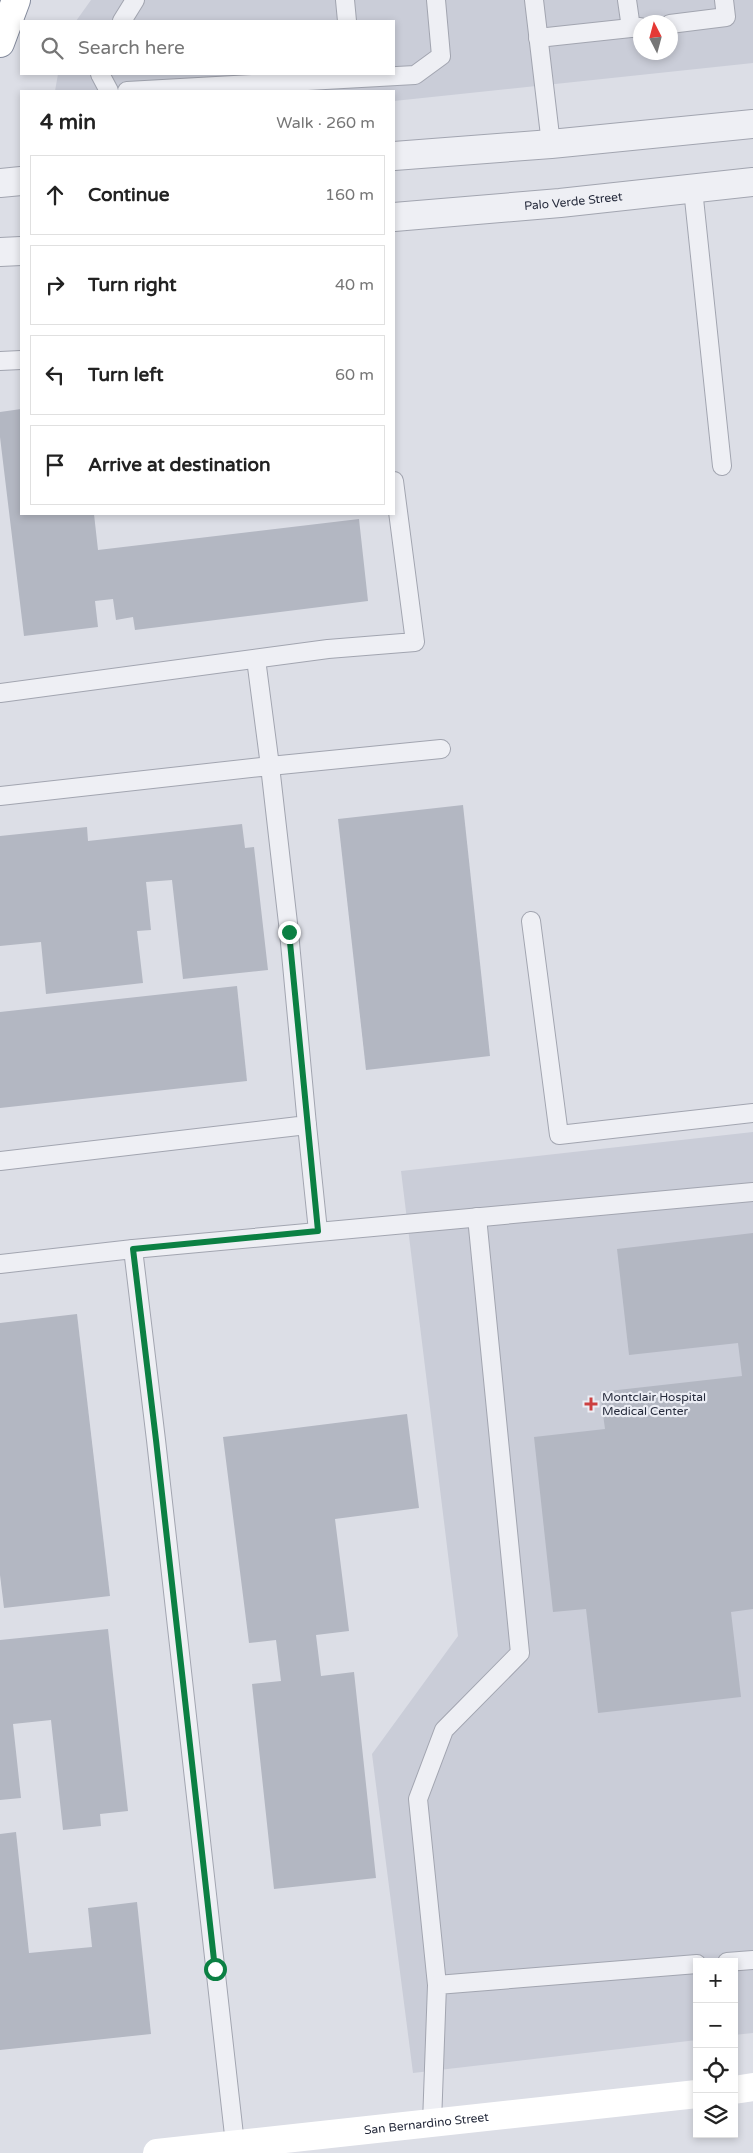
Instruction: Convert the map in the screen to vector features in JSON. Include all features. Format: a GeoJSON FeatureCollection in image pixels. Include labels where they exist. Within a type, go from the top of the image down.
{"type":"FeatureCollection","features":[{"type":"Feature","properties":{"kind":"main road"},"geometry":{"type":"LineString","coordinates":[[0,43],[16,0]]}},
{"type":"Feature","properties":{"kind":"main road"},"geometry":{"type":"LineString","coordinates":[[738,2089],[753,2087]]}},
{"type":"Feature","properties":{"kind":"main road","name":"San Bernardino Street"},"geometry":{"type":"LineString","coordinates":[[157,2153],[693,2094]]}},
{"type":"Feature","properties":{"kind":"street"},"geometry":{"type":"LineString","coordinates":[[395,156],[551,144],[753,124]]}},
{"type":"Feature","properties":{"kind":"street"},"geometry":{"type":"LineString","coordinates":[[0,183],[20,181]]}},
{"type":"Feature","properties":{"kind":"street","name":"Palo Verde Street"},"geometry":{"type":"LineString","coordinates":[[395,217],[560,203],[753,182]]}},
{"type":"Feature","properties":{"kind":"street"},"geometry":{"type":"LineString","coordinates":[[0,252],[20,251]]}},
{"type":"Feature","properties":{"kind":"lane"},"geometry":{"type":"LineString","coordinates":[[123,20],[135,0]]}},
{"type":"Feature","properties":{"kind":"lane"},"geometry":{"type":"LineString","coordinates":[[345,0],[346,20]]}},
{"type":"Feature","properties":{"kind":"lane"},"geometry":{"type":"LineString","coordinates":[[142,90],[351,76],[415,75],[441,56],[436,0]]}},
{"type":"Feature","properties":{"kind":"lane"},"geometry":{"type":"LineString","coordinates":[[534,0],[551,144]]}},
{"type":"Feature","properties":{"kind":"lane"},"geometry":{"type":"LineString","coordinates":[[627,0],[633,19]]}},
{"type":"Feature","properties":{"kind":"lane"},"geometry":{"type":"LineString","coordinates":[[678,23],[726,17],[724,0]]}},
{"type":"Feature","properties":{"kind":"lane"},"geometry":{"type":"LineString","coordinates":[[538,38],[633,28]]}},
{"type":"Feature","properties":{"kind":"lane"},"geometry":{"type":"LineString","coordinates":[[101,75],[108,90]]}},
{"type":"Feature","properties":{"kind":"lane"},"geometry":{"type":"LineString","coordinates":[[693,189],[722,466]]}},
{"type":"Feature","properties":{"kind":"lane"},"geometry":{"type":"LineString","coordinates":[[0,361],[20,360]]}},
{"type":"Feature","properties":{"kind":"lane"},"geometry":{"type":"LineString","coordinates":[[0,693],[328,649],[415,642],[395,489]]}},
{"type":"Feature","properties":{"kind":"lane"},"geometry":{"type":"LineString","coordinates":[[256,659],[289,932],[318,1231]]}},
{"type":"Feature","properties":{"kind":"lane"},"geometry":{"type":"LineString","coordinates":[[0,796],[441,749]]}},
{"type":"Feature","properties":{"kind":"lane"},"geometry":{"type":"LineString","coordinates":[[531,921],[559,1135],[753,1114]]}},
{"type":"Feature","properties":{"kind":"lane"},"geometry":{"type":"LineString","coordinates":[[0,1161],[307,1125]]}},
{"type":"Feature","properties":{"kind":"lane"},"geometry":{"type":"LineString","coordinates":[[0,1264],[318,1231],[753,1192]]}},
{"type":"Feature","properties":{"kind":"lane"},"geometry":{"type":"LineString","coordinates":[[432,2123],[437,1985],[418,1799],[444,1730],[520,1653],[477,1217]]}},
{"type":"Feature","properties":{"kind":"lane"},"geometry":{"type":"LineString","coordinates":[[133,1249],[159,1459],[235,2144]]}},
{"type":"Feature","properties":{"kind":"lane"},"geometry":{"type":"LineString","coordinates":[[738,1961],[753,1960]]}},
{"type":"Feature","properties":{"kind":"lane"},"geometry":{"type":"LineString","coordinates":[[437,1985],[693,1964]]}},
{"type":"Feature","properties":{"kind":"shaded area"},"geometry":{"type":"Polygon","coordinates":[[[91,0],[753,0],[753,63],[395,101],[395,90],[55,90],[58,75],[395,75],[395,20],[77,20],[91,0]]]}},
{"type":"Feature","properties":{"kind":"shaded area","name":"Montclair Hospital Medical Center"},"geometry":{"type":"Polygon","coordinates":[[[753,1132],[753,2033],[738,2035],[738,1958],[693,1958],[693,2040],[413,2073],[372,1754],[458,1636],[401,1171],[753,1132]]]}},
{"type":"Feature","properties":{"kind":"building"},"geometry":{"type":"Polygon","coordinates":[[[20,409],[20,515],[94,515],[98,550],[359,519],[368,601],[135,630],[133,617],[116,620],[113,599],[95,601],[98,627],[24,636],[0,437],[0,412],[20,409]]]}},
{"type":"Feature","properties":{"kind":"building"},"geometry":{"type":"Polygon","coordinates":[[[463,805],[490,1056],[366,1070],[338,819],[463,805]]]}},
{"type":"Feature","properties":{"kind":"building"},"geometry":{"type":"Polygon","coordinates":[[[242,824],[245,848],[254,847],[268,970],[183,979],[172,880],[146,882],[151,930],[137,931],[143,983],[46,994],[41,942],[0,946],[0,836],[87,827],[88,841],[242,824]]]}},
{"type":"Feature","properties":{"kind":"building"},"geometry":{"type":"Polygon","coordinates":[[[237,986],[247,1081],[0,1108],[0,1012],[237,986]]]}},
{"type":"Feature","properties":{"kind":"building"},"geometry":{"type":"Polygon","coordinates":[[[753,1233],[753,1609],[731,1612],[741,1697],[598,1713],[586,1609],[553,1612],[534,1437],[605,1429],[600,1392],[742,1376],[738,1343],[629,1355],[617,1249],[753,1233]]]}},
{"type":"Feature","properties":{"kind":"building"},"geometry":{"type":"Polygon","coordinates":[[[77,1314],[110,1596],[4,1608],[0,1575],[0,1323],[77,1314]]]}},
{"type":"Feature","properties":{"kind":"building"},"geometry":{"type":"Polygon","coordinates":[[[407,1414],[419,1508],[335,1519],[349,1631],[316,1635],[321,1676],[354,1672],[376,1878],[274,1889],[252,1684],[281,1681],[276,1640],[249,1643],[223,1437],[407,1414]]]}},
{"type":"Feature","properties":{"kind":"building"},"geometry":{"type":"Polygon","coordinates":[[[108,1629],[128,1811],[100,1814],[101,1826],[63,1830],[51,1720],[13,1724],[21,1798],[0,1800],[0,1640],[108,1629]]]}},
{"type":"Feature","properties":{"kind":"building"},"geometry":{"type":"Polygon","coordinates":[[[16,1832],[29,1953],[92,1947],[88,1908],[137,1902],[151,2034],[0,2050],[0,1834],[16,1832]]]}},
{"type":"Feature","properties":{"kind":"place","name":"Montclair Hospital Medical Center"},"geometry":{"type":"Point","coordinates":[591,1404]}},
{"type":"Feature","properties":{"kind":"route"},"geometry":{"type":"LineString","coordinates":[[215,1969],[133,1249],[318,1231],[289,932]]}}]}
